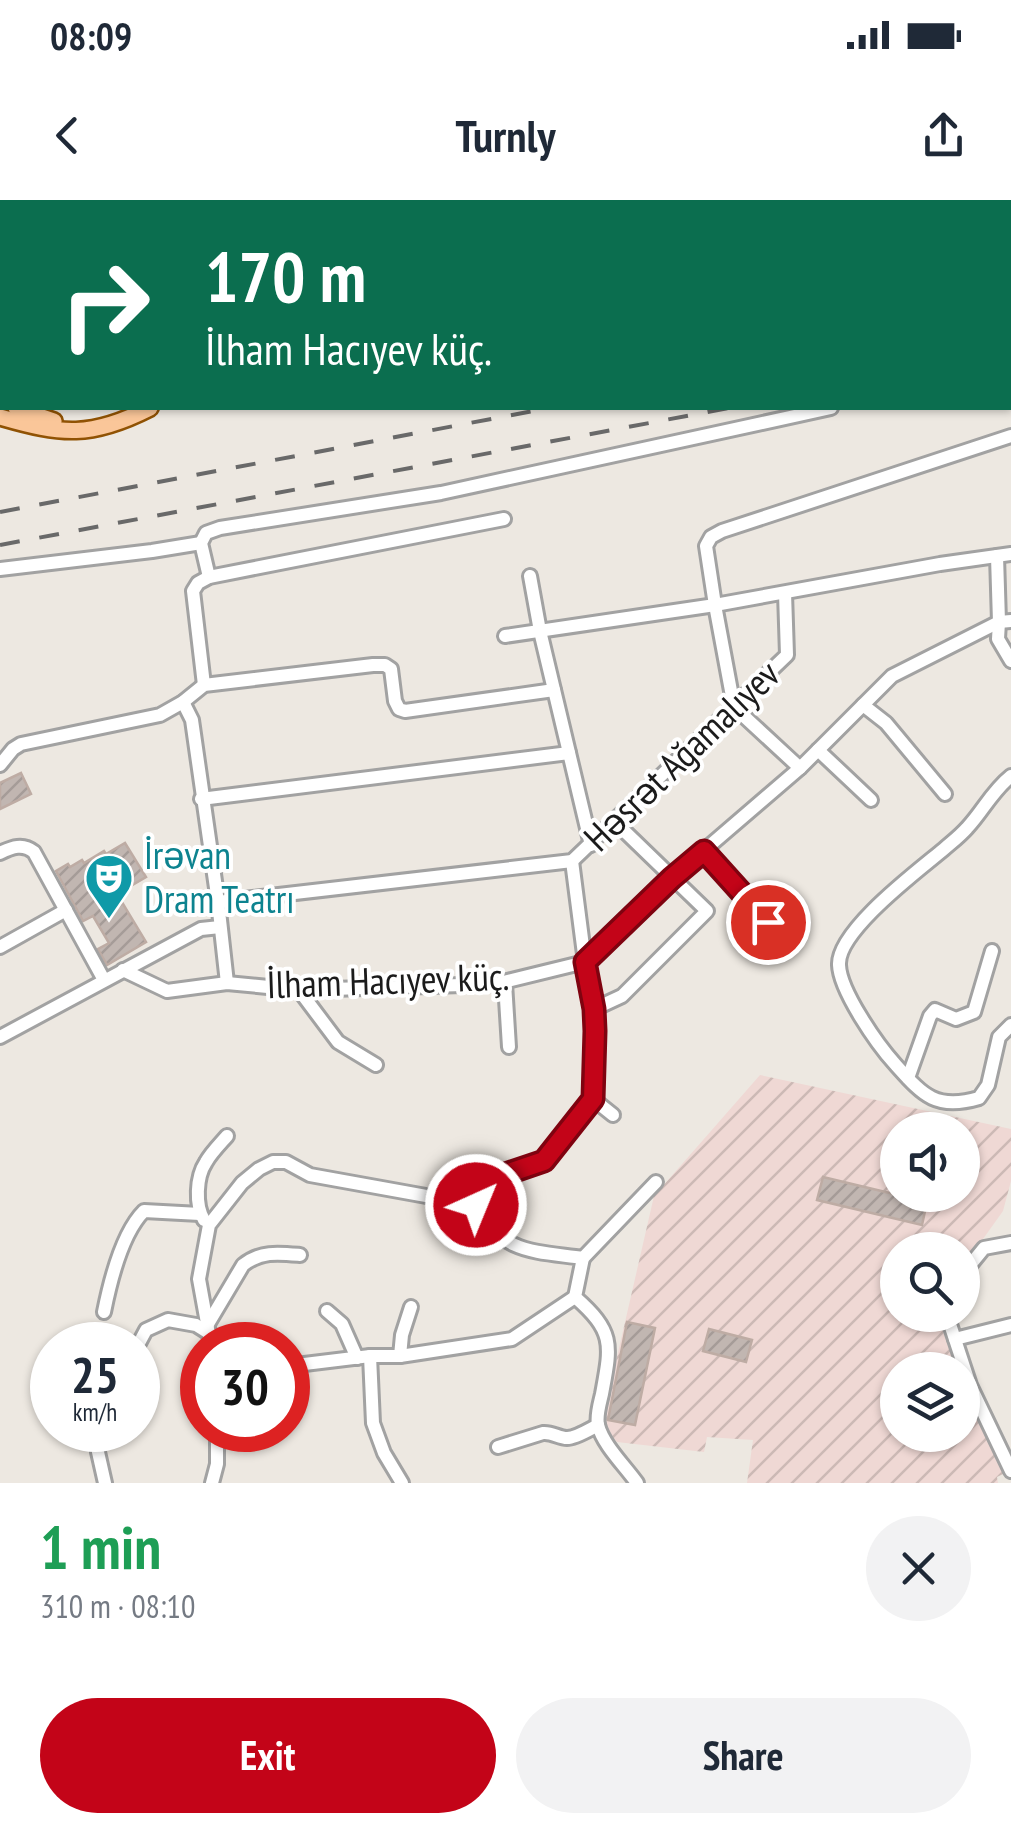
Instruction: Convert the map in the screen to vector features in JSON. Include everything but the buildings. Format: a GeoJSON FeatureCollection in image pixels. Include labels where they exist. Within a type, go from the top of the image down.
{"type":"FeatureCollection","features":[{"type":"Feature","properties":{"kind":"main road"},"geometry":{"type":"LineString","coordinates":[[21,410],[70,422],[128,418]]}},
{"type":"Feature","properties":{"kind":"main road"},"geometry":{"type":"LineString","coordinates":[[0,417],[73,432],[98,428],[146,410]]}},
{"type":"Feature","properties":{"kind":"street"},"geometry":{"type":"LineString","coordinates":[[209,577],[201,543],[206,533],[220,528],[441,493],[822,410]]}},
{"type":"Feature","properties":{"kind":"street"},"geometry":{"type":"LineString","coordinates":[[800,768],[734,707],[706,546],[711,536],[1011,436]]}},
{"type":"Feature","properties":{"kind":"street"},"geometry":{"type":"LineString","coordinates":[[204,684],[193,592],[198,583],[209,577],[504,520]]}},
{"type":"Feature","properties":{"kind":"street"},"geometry":{"type":"LineString","coordinates":[[0,568],[201,543]]}},
{"type":"Feature","properties":{"kind":"street"},"geometry":{"type":"LineString","coordinates":[[505,636],[1004,555],[1005,622],[998,638],[1011,661]]}},
{"type":"Feature","properties":{"kind":"street"},"geometry":{"type":"LineString","coordinates":[[530,576],[592,845]]}},
{"type":"Feature","properties":{"kind":"street","name":"Həsrət Ağamalıyev"},"geometry":{"type":"LineString","coordinates":[[218,902],[572,862],[788,655],[785,593]]}},
{"type":"Feature","properties":{"kind":"street","name":"İlham Hacıyev küç."},"geometry":{"type":"LineString","coordinates":[[123,970],[166,991],[226,984],[299,990],[505,983],[585,962],[672,878],[800,768],[892,676],[1005,622]]}},
{"type":"Feature","properties":{"kind":"street"},"geometry":{"type":"LineString","coordinates":[[0,765],[21,744],[160,715],[204,684],[373,664],[391,670],[395,701],[399,709],[405,710],[554,690]]}},
{"type":"Feature","properties":{"kind":"street"},"geometry":{"type":"LineString","coordinates":[[183,702],[192,720],[226,984]]}},
{"type":"Feature","properties":{"kind":"street"},"geometry":{"type":"LineString","coordinates":[[862,705],[886,723],[945,794]]}},
{"type":"Feature","properties":{"kind":"street"},"geometry":{"type":"LineString","coordinates":[[818,750],[871,800]]}},
{"type":"Feature","properties":{"kind":"street"},"geometry":{"type":"LineString","coordinates":[[202,799],[569,753]]}},
{"type":"Feature","properties":{"kind":"street"},"geometry":{"type":"LineString","coordinates":[[1011,776],[998,786],[968,827],[885,897],[844,946],[838,963],[846,992],[889,1058],[924,1095],[945,1103],[979,1098],[988,1085],[999,1037],[1011,1026]]}},
{"type":"Feature","properties":{"kind":"street"},"geometry":{"type":"LineString","coordinates":[[594,1009],[622,996],[707,911],[614,822]]}},
{"type":"Feature","properties":{"kind":"street"},"geometry":{"type":"LineString","coordinates":[[0,854],[18,846],[34,852],[104,980]]}},
{"type":"Feature","properties":{"kind":"street"},"geometry":{"type":"LineString","coordinates":[[704,851],[768,922]]}},
{"type":"Feature","properties":{"kind":"street"},"geometry":{"type":"LineString","coordinates":[[572,862],[594,1009],[593,1099],[544,1161],[488,1180],[476,1205],[499,1238],[521,1249],[582,1258]]}},
{"type":"Feature","properties":{"kind":"street"},"geometry":{"type":"LineString","coordinates":[[0,946],[66,910]]}},
{"type":"Feature","properties":{"kind":"street"},"geometry":{"type":"LineString","coordinates":[[0,1036],[201,930],[220,927]]}},
{"type":"Feature","properties":{"kind":"street"},"geometry":{"type":"LineString","coordinates":[[908,1078],[930,1016],[936,1010],[956,1019],[974,1012],[992,951]]}},
{"type":"Feature","properties":{"kind":"street"},"geometry":{"type":"LineString","coordinates":[[505,983],[509,1047]]}},
{"type":"Feature","properties":{"kind":"street"},"geometry":{"type":"LineString","coordinates":[[299,990],[338,1042],[376,1065]]}},
{"type":"Feature","properties":{"kind":"street"},"geometry":{"type":"LineString","coordinates":[[593,1099],[613,1115]]}},
{"type":"Feature","properties":{"kind":"street"},"geometry":{"type":"LineString","coordinates":[[208,1322],[199,1279],[204,1220],[198,1201],[204,1164],[227,1136]]}},
{"type":"Feature","properties":{"kind":"street"},"geometry":{"type":"LineString","coordinates":[[204,1220],[242,1183],[273,1162],[286,1162],[310,1175],[476,1205]]}},
{"type":"Feature","properties":{"kind":"street"},"geometry":{"type":"LineString","coordinates":[[310,1363],[400,1356],[512,1339],[575,1298],[582,1258],[656,1182]]}},
{"type":"Feature","properties":{"kind":"street"},"geometry":{"type":"LineString","coordinates":[[104,1312],[110,1282],[134,1221],[144,1211],[204,1220]]}},
{"type":"Feature","properties":{"kind":"street"},"geometry":{"type":"LineString","coordinates":[[980,1253],[984,1248],[1011,1242]]}},
{"type":"Feature","properties":{"kind":"street"},"geometry":{"type":"LineString","coordinates":[[216,1322],[248,1260],[274,1252],[300,1255]]}},
{"type":"Feature","properties":{"kind":"street"},"geometry":{"type":"LineString","coordinates":[[575,1298],[595,1314],[607,1334],[609,1354],[598,1425],[637,1483]]}},
{"type":"Feature","properties":{"kind":"street"},"geometry":{"type":"LineString","coordinates":[[400,1356],[410,1306]]}},
{"type":"Feature","properties":{"kind":"street"},"geometry":{"type":"LineString","coordinates":[[327,1312],[342,1324],[364,1357],[373,1424],[402,1483]]}},
{"type":"Feature","properties":{"kind":"street"},"geometry":{"type":"LineString","coordinates":[[955,1339],[1011,1324]]}},
{"type":"Feature","properties":{"kind":"street"},"geometry":{"type":"LineString","coordinates":[[953,1332],[970,1386],[1011,1471]]}},
{"type":"Feature","properties":{"kind":"street"},"geometry":{"type":"LineString","coordinates":[[498,1448],[542,1432],[572,1437],[598,1425]]}},
{"type":"Feature","properties":{"kind":"street"},"geometry":{"type":"LineString","coordinates":[[98,1452],[105,1483]]}},
{"type":"Feature","properties":{"kind":"street"},"geometry":{"type":"LineString","coordinates":[[212,1483],[217,1452]]}},
{"type":"Feature","properties":{"kind":"shaded area"},"geometry":{"type":"Polygon","coordinates":[[[760,1075],[932,1112],[880,1112],[880,1212],[980,1212],[980,1122],[1011,1129],[1011,1181],[1003,1211],[980,1243],[980,1232],[880,1232],[880,1332],[943,1332],[950,1352],[880,1352],[880,1452],[980,1452],[980,1420],[1005,1473],[997,1477],[998,1483],[747,1483],[753,1440],[707,1437],[704,1452],[617,1442],[606,1430],[603,1418],[654,1196],[760,1075]]]}},
{"type":"Feature","properties":{"kind":"railway"},"geometry":{"type":"LineString","coordinates":[[0,512],[538,410]]}},
{"type":"Feature","properties":{"kind":"railway"},"geometry":{"type":"LineString","coordinates":[[0,545],[718,410]]}},
{"type":"Feature","properties":{"kind":"place","name":"İrəvan Dram Teatrı"},"geometry":{"type":"Point","coordinates":[109,920]}},
{"type":"Feature","properties":{"kind":"route"},"geometry":{"type":"LineString","coordinates":[[476,1205],[488,1180],[544,1161],[593,1099],[594,1009],[585,962],[704,851],[768,922]]}}]}
